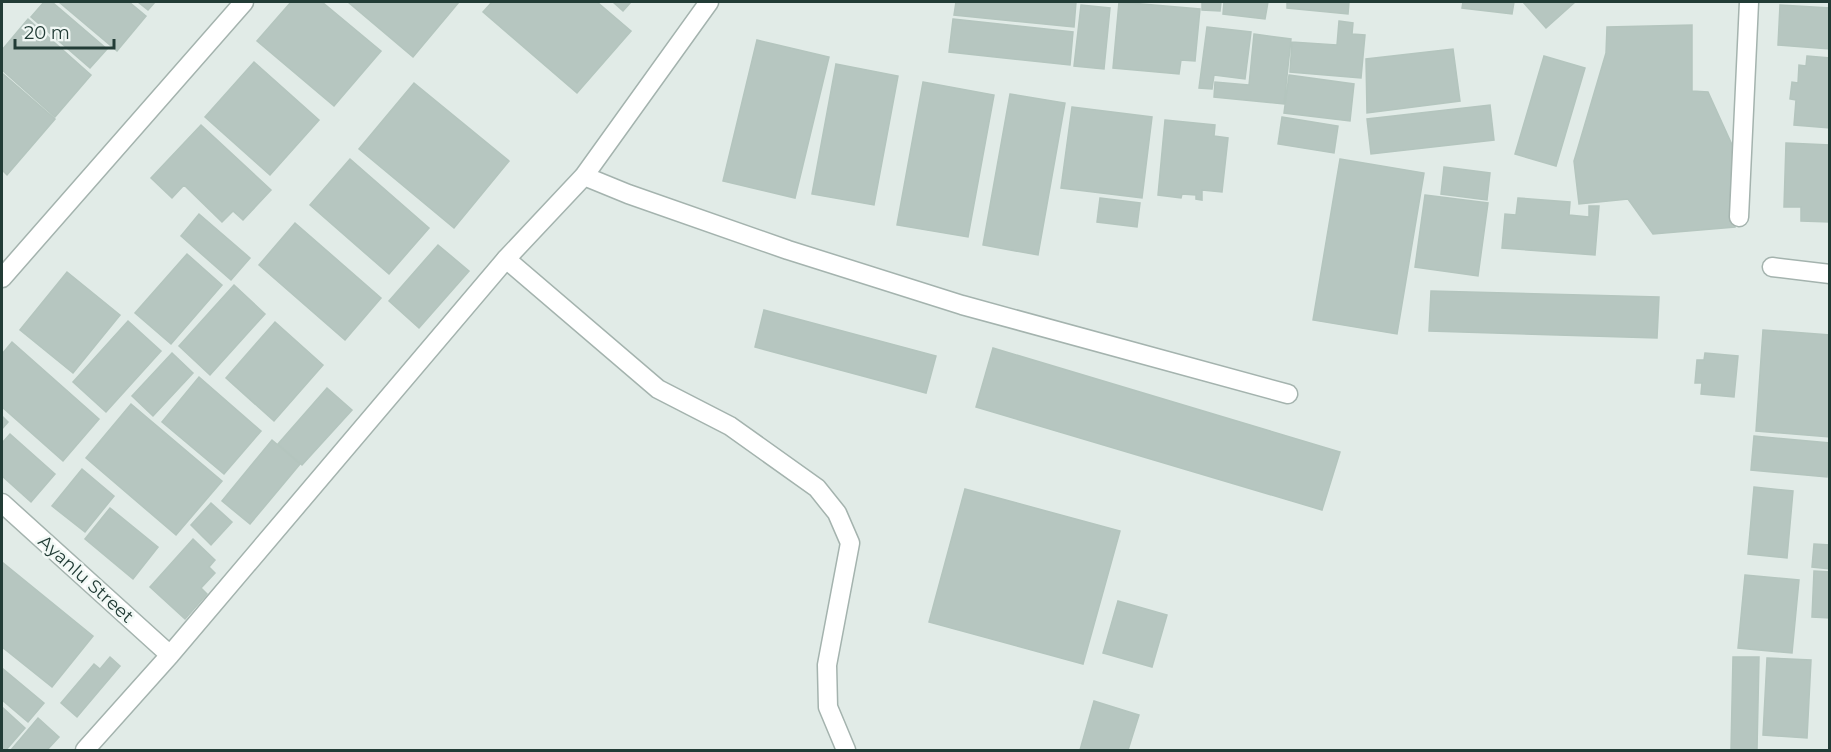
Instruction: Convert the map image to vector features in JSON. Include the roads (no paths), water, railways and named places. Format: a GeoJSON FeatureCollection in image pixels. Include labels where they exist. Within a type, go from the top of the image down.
{"type":"FeatureCollection","features":[{"type":"Feature","properties":{"kind":"street"},"geometry":{"type":"LineString","coordinates":[[2,278],[244,2]]}},
{"type":"Feature","properties":{"kind":"street"},"geometry":{"type":"LineString","coordinates":[[85,750],[170,655],[506,259],[584,176],[709,2]]}},
{"type":"Feature","properties":{"kind":"street"},"geometry":{"type":"LineString","coordinates":[[1739,217],[1749,2]]}},
{"type":"Feature","properties":{"kind":"street"},"geometry":{"type":"LineString","coordinates":[[584,176],[628,194],[788,250],[962,305],[1288,394]]}},
{"type":"Feature","properties":{"kind":"street"},"geometry":{"type":"LineString","coordinates":[[506,259],[658,389],[730,426],[817,488],[837,513],[850,543],[827,665],[828,707],[846,750]]}},
{"type":"Feature","properties":{"kind":"street"},"geometry":{"type":"LineString","coordinates":[[1772,267],[1830,274]]}},
{"type":"Feature","properties":{"kind":"street","name":"Ayanlu Street"},"geometry":{"type":"LineString","coordinates":[[2,503],[170,655]]}}]}
